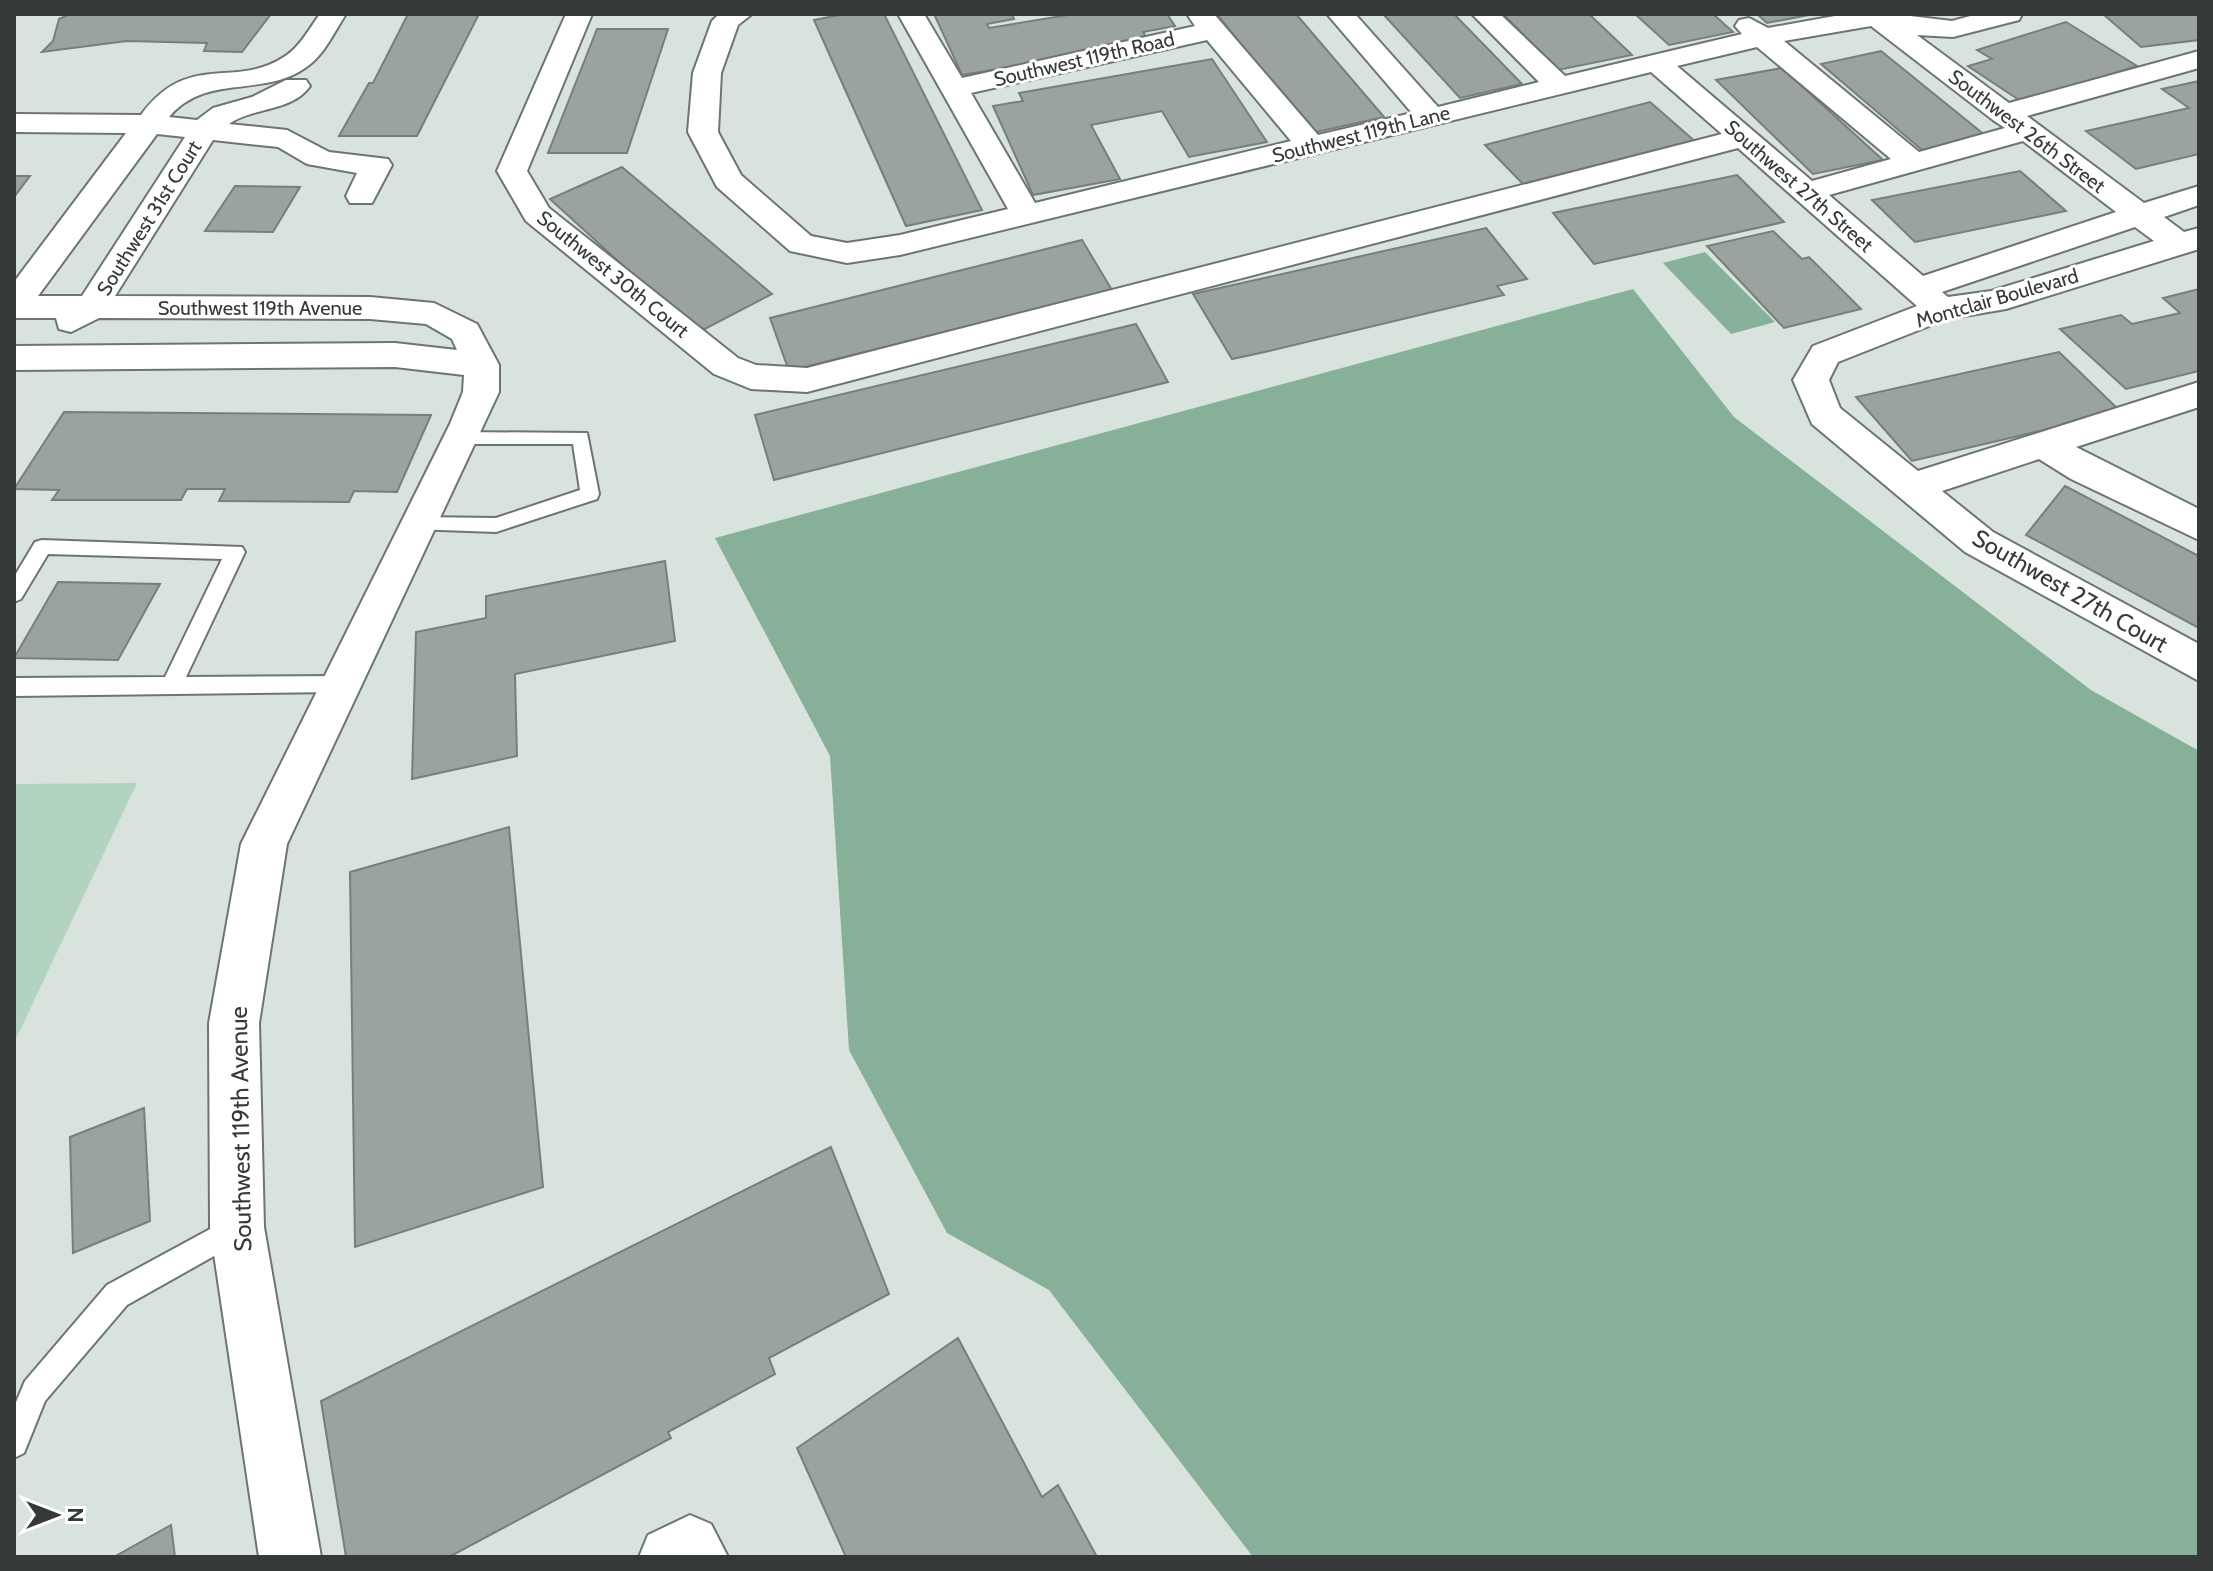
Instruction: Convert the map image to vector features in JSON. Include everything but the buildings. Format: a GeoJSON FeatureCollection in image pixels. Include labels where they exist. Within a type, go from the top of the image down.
{"type":"FeatureCollection","features":[{"type":"Feature","properties":{"kind":"street","name":"Southwest 31st Court"},"geometry":{"type":"LineString","coordinates":[[14,306],[118,160],[173,96],[191,85],[275,72],[292,65],[309,51],[333,14]]}},
{"type":"Feature","properties":{"kind":"street","name":"Southwest 30th Court"},"geometry":{"type":"LineString","coordinates":[[579,14],[512,171],[537,214],[726,366],[751,377],[807,380],[1743,138]]}},
{"type":"Feature","properties":{"kind":"street","name":"Southwest 119th Lane"},"geometry":{"type":"LineString","coordinates":[[739,14],[726,21],[707,73],[703,132],[728,180],[801,244],[847,253],[900,245],[1763,37],[1874,16]]}},
{"type":"Feature","properties":{"kind":"street"},"geometry":{"type":"LineString","coordinates":[[911,14],[1027,215]]}},
{"type":"Feature","properties":{"kind":"street"},"geometry":{"type":"LineString","coordinates":[[1340,14],[1431,117]]}},
{"type":"Feature","properties":{"kind":"street"},"geometry":{"type":"LineString","coordinates":[[1485,14],[1559,86]]}},
{"type":"Feature","properties":{"kind":"street"},"geometry":{"type":"LineString","coordinates":[[1735,14],[1913,162]]}},
{"type":"Feature","properties":{"kind":"street","name":"Southwest 26th Street"},"geometry":{"type":"LineString","coordinates":[[1874,16],[1911,27],[1953,29],[2009,14]]}},
{"type":"Feature","properties":{"kind":"street","name":"Southwest 26th Street"},"geometry":{"type":"LineString","coordinates":[[1874,16],[2138,214],[2189,241]]}},
{"type":"Feature","properties":{"kind":"street"},"geometry":{"type":"LineString","coordinates":[[1207,22],[1311,146]]}},
{"type":"Feature","properties":{"kind":"street","name":"Southwest 119th Road"},"geometry":{"type":"LineString","coordinates":[[954,88],[1207,22]]}},
{"type":"Feature","properties":{"kind":"street","name":"Southwest 31st Court"},"geometry":{"type":"LineString","coordinates":[[14,357],[91,308],[205,129],[223,114],[292,91],[303,80],[309,51]]}},
{"type":"Feature","properties":{"kind":"street"},"geometry":{"type":"LineString","coordinates":[[1806,192],[1913,162],[2199,59]]}},
{"type":"Feature","properties":{"kind":"street","name":"Southwest 27th Street"},"geometry":{"type":"LineString","coordinates":[[1657,63],[1929,299]]}},
{"type":"Feature","properties":{"kind":"street"},"geometry":{"type":"LineString","coordinates":[[14,123],[149,124],[287,139],[297,149],[330,164],[377,165],[361,196]]}},
{"type":"Feature","properties":{"kind":"street","name":"Montclair Boulevard"},"geometry":{"type":"LineString","coordinates":[[1811,380],[1825,354],[1929,299],[2138,214],[2199,195]]}},
{"type":"Feature","properties":{"kind":"street","name":"Montclair Boulevard"},"geometry":{"type":"LineString","coordinates":[[1929,299],[1994,301],[2189,241]]}},
{"type":"Feature","properties":{"kind":"street","name":"Southwest 119th Avenue"},"geometry":{"type":"LineString","coordinates":[[14,306],[314,308],[434,314],[465,332],[482,365],[481,392],[461,438],[264,844],[234,1023],[237,1227],[290,1557]]}},
{"type":"Feature","properties":{"kind":"street"},"geometry":{"type":"LineString","coordinates":[[289,356],[314,308]]}},
{"type":"Feature","properties":{"kind":"street","name":"Southwest 119th Avenue"},"geometry":{"type":"LineString","coordinates":[[14,357],[395,355],[482,365]]}},
{"type":"Feature","properties":{"kind":"street","name":"Southwest 27th Court"},"geometry":{"type":"LineString","coordinates":[[1811,380],[1825,415],[1979,542],[2199,664]]}},
{"type":"Feature","properties":{"kind":"street"},"geometry":{"type":"LineString","coordinates":[[1912,487],[2199,394]]}},
{"type":"Feature","properties":{"kind":"street"},"geometry":{"type":"LineString","coordinates":[[2046,446],[2084,470],[2199,526]]}},
{"type":"Feature","properties":{"kind":"lane"},"geometry":{"type":"LineString","coordinates":[[419,524],[496,525],[590,494],[581,438],[461,438]]}},
{"type":"Feature","properties":{"kind":"lane"},"geometry":{"type":"LineString","coordinates":[[14,594],[42,547],[235,552],[171,686]]}},
{"type":"Feature","properties":{"kind":"lane"},"geometry":{"type":"LineString","coordinates":[[14,687],[341,684]]}},
{"type":"Feature","properties":{"kind":"lane"},"geometry":{"type":"LineString","coordinates":[[14,1443],[35,1391],[117,1295],[237,1227]]}},
{"type":"Feature","properties":{"kind":"shaded area"},"geometry":{"type":"Polygon","coordinates":[[[1705,252],[1775,322],[1731,334],[1663,263],[1705,252]]]}},
{"type":"Feature","properties":{"kind":"shaded area"},"geometry":{"type":"Polygon","coordinates":[[[1633,289],[1734,417],[2091,690],[2199,751],[2199,1557],[1253,1557],[1049,1290],[947,1233],[849,1050],[830,756],[715,538],[1633,289]]]}},
{"type":"Feature","properties":{"kind":"shaded area"},"geometry":{"type":"Polygon","coordinates":[[[137,783],[14,1043],[14,784],[137,783]]]}}]}
